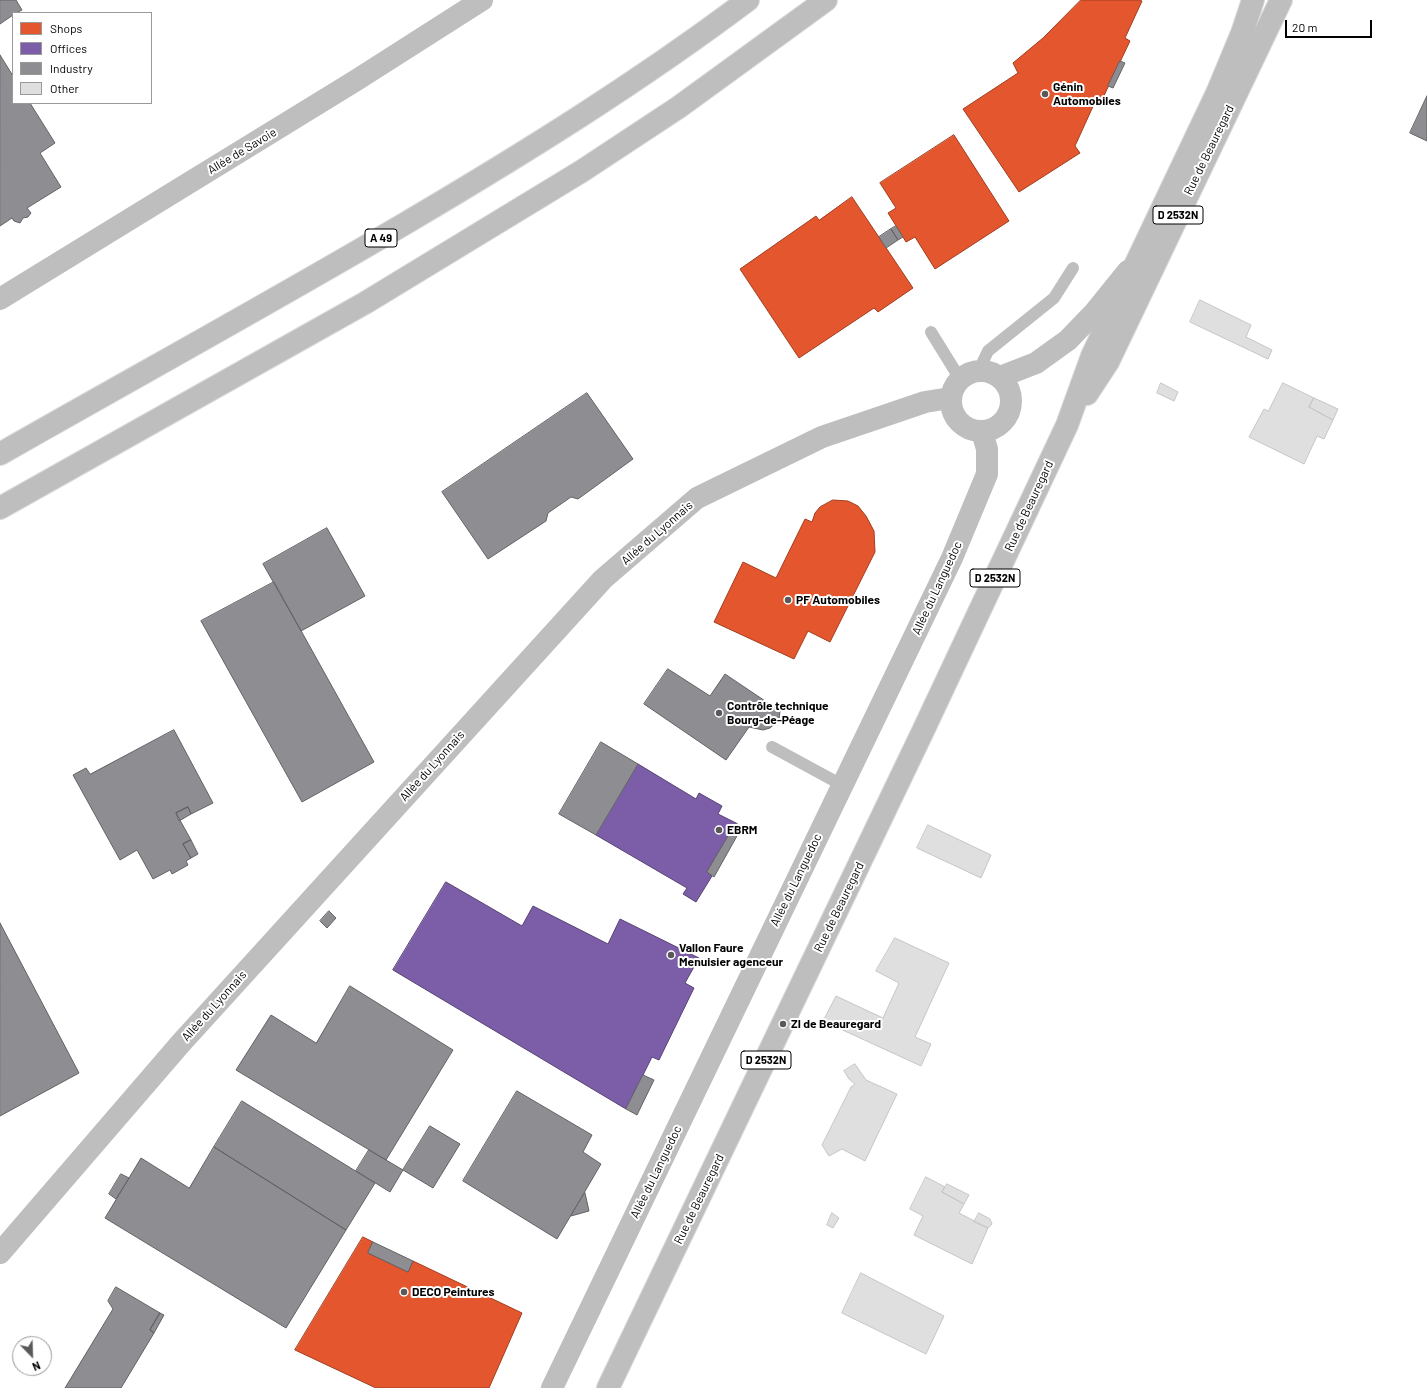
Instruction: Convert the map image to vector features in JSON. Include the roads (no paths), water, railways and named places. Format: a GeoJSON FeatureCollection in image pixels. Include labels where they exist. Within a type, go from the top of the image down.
{"type":"FeatureCollection","features":[{"type":"Feature","properties":{"kind":"main road","name":"Allée de Savoie"},"geometry":{"type":"LineString","coordinates":[[0,299],[355,81],[482,0]]}},
{"type":"Feature","properties":{"kind":"main road","name":"A 49"},"geometry":{"type":"LineString","coordinates":[[0,454],[338,263],[454,195],[547,138],[644,74],[748,0]]}},
{"type":"Feature","properties":{"kind":"main road"},"geometry":{"type":"LineString","coordinates":[[0,508],[365,302],[549,191],[679,107],[826,0]]}},
{"type":"Feature","properties":{"kind":"main road","name":"Rue de Beauregard"},"geometry":{"type":"LineString","coordinates":[[608,1388],[926,724],[1067,425],[1092,356],[1217,93],[1242,33],[1253,0]]}},
{"type":"Feature","properties":{"kind":"main road","name":"Rue de Beauregard"},"geometry":{"type":"LineString","coordinates":[[1067,425],[1108,362],[1281,0]]}},
{"type":"Feature","properties":{"kind":"main road"},"geometry":{"type":"LineString","coordinates":[[1000,377],[1036,363],[1068,340],[1094,313],[1141,254]]}},
{"type":"Feature","properties":{"kind":"main road"},"geometry":{"type":"LineString","coordinates":[[980,370],[990,372],[1000,377],[1009,388],[1012,403],[1007,417],[996,428],[982,432],[966,427],[954,415],[955,389],[969,373],[980,370]]}},
{"type":"Feature","properties":{"kind":"main road","name":"Allée du Lyonnais"},"geometry":{"type":"LineString","coordinates":[[0,1253],[180,1043],[603,579],[697,498],[822,437],[925,402],[955,389]]}},
{"type":"Feature","properties":{"kind":"main road","name":"Allée du Languedoc"},"geometry":{"type":"LineString","coordinates":[[552,1388],[952,558],[987,474],[987,449],[982,432]]}},
{"type":"Feature","properties":{"kind":"lane"},"geometry":{"type":"LineString","coordinates":[[980,370],[988,351],[1054,298],[1073,268]]}},
{"type":"Feature","properties":{"kind":"lane"},"geometry":{"type":"LineString","coordinates":[[931,332],[955,389]]}},
{"type":"Feature","properties":{"kind":"lane"},"geometry":{"type":"LineString","coordinates":[[772,747],[842,785]]}},
{"type":"Feature","properties":{"kind":"place","name":"Génin Automobiles"},"geometry":{"type":"Point","coordinates":[1045,94]}},
{"type":"Feature","properties":{"kind":"place","name":"PF Automobiles"},"geometry":{"type":"Point","coordinates":[788,600]}},
{"type":"Feature","properties":{"kind":"place","name":"Contrôle technique Bourg-de-Péage"},"geometry":{"type":"Point","coordinates":[719,713]}},
{"type":"Feature","properties":{"kind":"place","name":"EBRM"},"geometry":{"type":"Point","coordinates":[719,830]}},
{"type":"Feature","properties":{"kind":"place","name":"Vallon Faure Menuisier agenceur"},"geometry":{"type":"Point","coordinates":[671,955]}},
{"type":"Feature","properties":{"kind":"place","name":"ZI de Beauregard"},"geometry":{"type":"Point","coordinates":[783,1024]}},
{"type":"Feature","properties":{"kind":"place","name":"DECO Peintures"},"geometry":{"type":"Point","coordinates":[404,1292]}}]}
